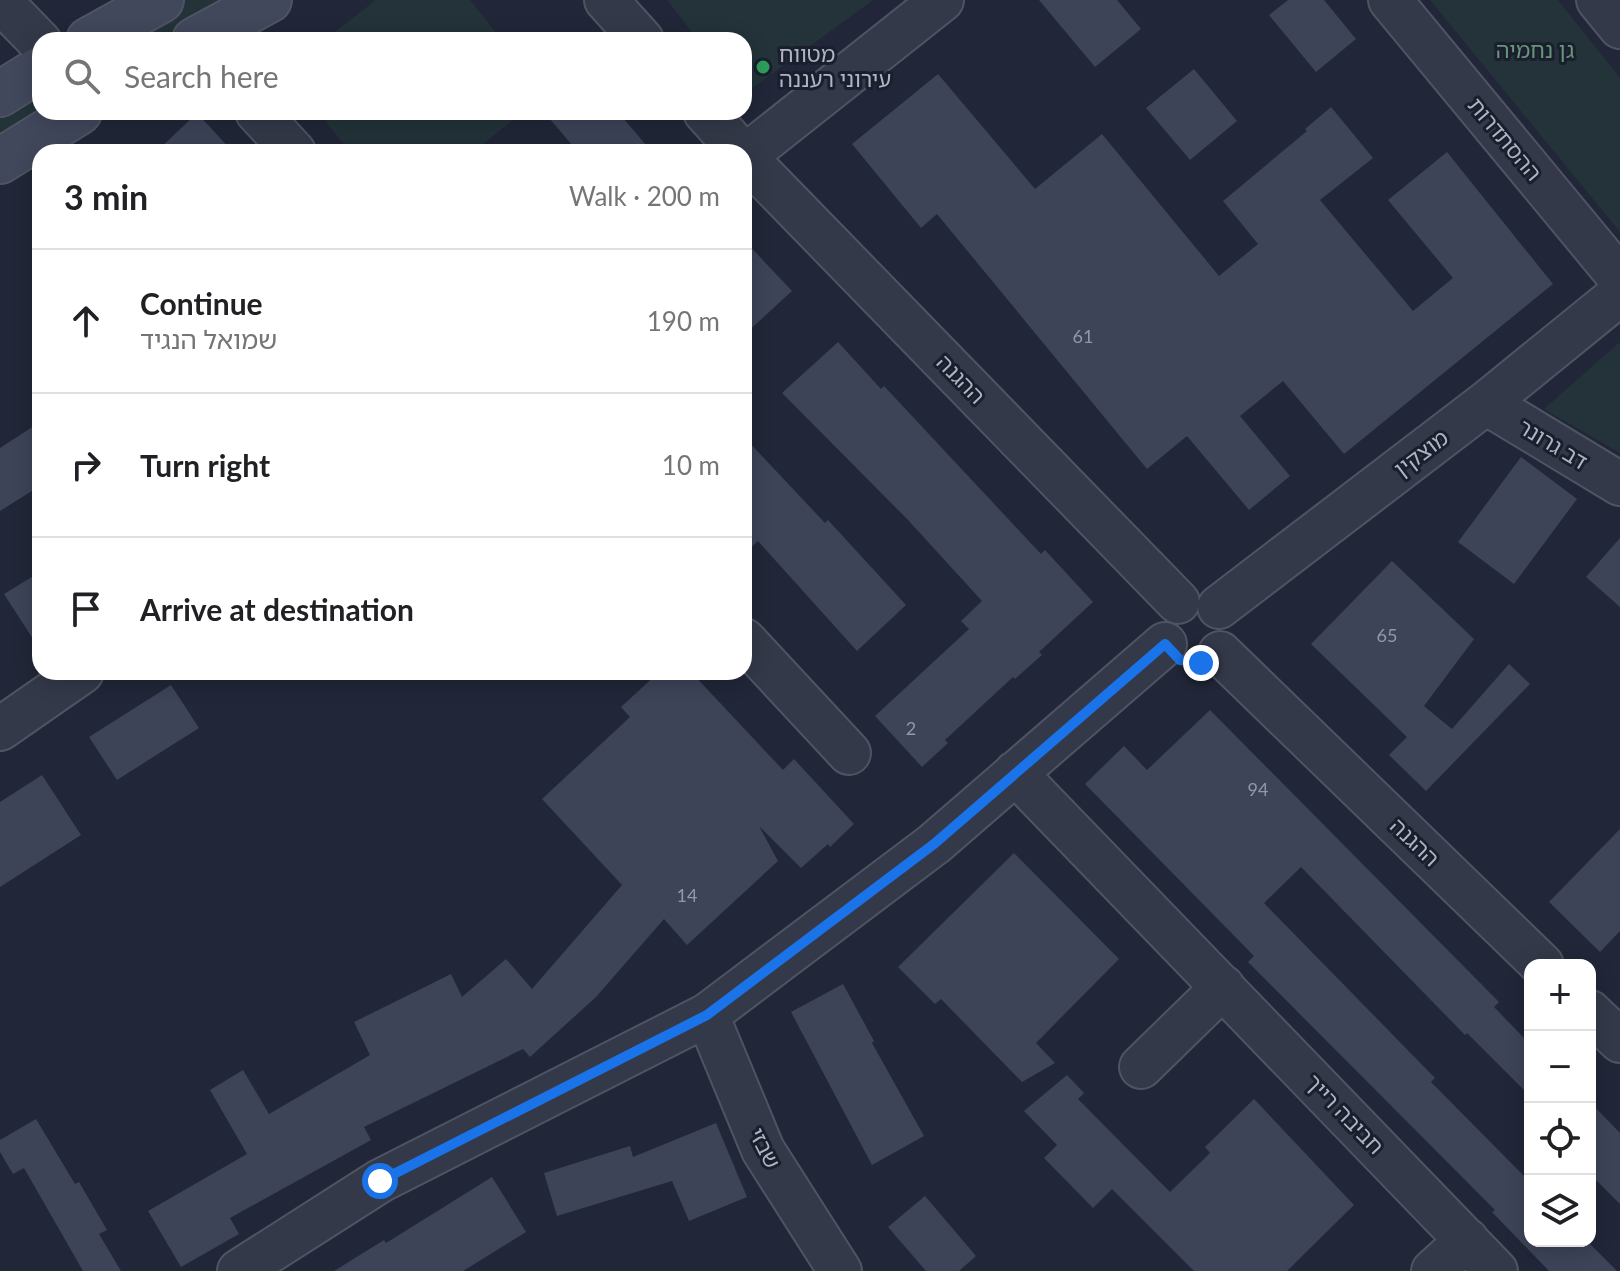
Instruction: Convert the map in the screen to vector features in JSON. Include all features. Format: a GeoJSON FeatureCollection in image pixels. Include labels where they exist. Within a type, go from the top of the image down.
{"type":"FeatureCollection","features":[{"type":"Feature","properties":{"kind":"street"},"geometry":{"type":"LineString","coordinates":[[103,32],[161,0]]}},
{"type":"Feature","properties":{"kind":"street"},"geometry":{"type":"LineString","coordinates":[[210,32],[269,0]]}},
{"type":"Feature","properties":{"kind":"street"},"geometry":{"type":"LineString","coordinates":[[606,0],[635,32]]}},
{"type":"Feature","properties":{"kind":"street"},"geometry":{"type":"LineString","coordinates":[[752,148],[942,0]]}},
{"type":"Feature","properties":{"kind":"street","name":"ההסתדרות"},"geometry":{"type":"LineString","coordinates":[[1390,0],[1620,278]]}},
{"type":"Feature","properties":{"kind":"street"},"geometry":{"type":"LineString","coordinates":[[1598,0],[1620,27]]}},
{"type":"Feature","properties":{"kind":"street"},"geometry":{"type":"LineString","coordinates":[[0,1],[32,34]]}},
{"type":"Feature","properties":{"kind":"street"},"geometry":{"type":"LineString","coordinates":[[0,94],[32,74]]}},
{"type":"Feature","properties":{"kind":"street"},"geometry":{"type":"LineString","coordinates":[[0,161],[66,120]]}},
{"type":"Feature","properties":{"kind":"street"},"geometry":{"type":"LineString","coordinates":[[264,120],[287,144]]}},
{"type":"Feature","properties":{"kind":"street","name":"ההגנה"},"geometry":{"type":"LineString","coordinates":[[712,120],[733,144]]}},
{"type":"Feature","properties":{"kind":"street","name":"ההגנה"},"geometry":{"type":"LineString","coordinates":[[752,164],[1178,602]]}},
{"type":"Feature","properties":{"kind":"street","name":"מוצקין"},"geometry":{"type":"LineString","coordinates":[[1219,607],[1486,403],[1620,294]]}},
{"type":"Feature","properties":{"kind":"street","name":"דב גרונר"},"geometry":{"type":"LineString","coordinates":[[1486,403],[1620,484]]}},
{"type":"Feature","properties":{"kind":"street"},"geometry":{"type":"LineString","coordinates":[[1188,598],[1199,598],[1219,607],[1225,615],[1229,635],[1220,653],[1211,660],[1190,663],[1171,653],[1165,644],[1163,626],[1171,608],[1188,598]]}},
{"type":"Feature","properties":{"kind":"street"},"geometry":{"type":"LineString","coordinates":[[239,1271],[380,1181],[707,1015],[934,844],[1165,644]]}},
{"type":"Feature","properties":{"kind":"street"},"geometry":{"type":"LineString","coordinates":[[752,649],[849,753]]}},
{"type":"Feature","properties":{"kind":"street","name":"ההגנה"},"geometry":{"type":"LineString","coordinates":[[1220,653],[1536,959]]}},
{"type":"Feature","properties":{"kind":"street"},"geometry":{"type":"LineString","coordinates":[[5,714],[67,680]]}},
{"type":"Feature","properties":{"kind":"street","name":"חביבה רייך"},"geometry":{"type":"LineString","coordinates":[[1015,773],[1496,1271]]}},
{"type":"Feature","properties":{"kind":"street"},"geometry":{"type":"LineString","coordinates":[[1141,1067],[1223,987]]}},
{"type":"Feature","properties":{"kind":"street","name":"שבזי"},"geometry":{"type":"LineString","coordinates":[[707,1015],[763,1150],[840,1271]]}},
{"type":"Feature","properties":{"kind":"street"},"geometry":{"type":"LineString","coordinates":[[1596,1018],[1620,1041]]}},
{"type":"Feature","properties":{"kind":"street"},"geometry":{"type":"LineString","coordinates":[[1433,1271],[1467,1240]]}},
{"type":"Feature","properties":{"kind":"green space"},"geometry":{"type":"Polygon","coordinates":[[[175,0],[251,0],[193,32],[118,32],[175,0]]]}},
{"type":"Feature","properties":{"kind":"green space"},"geometry":{"type":"Polygon","coordinates":[[[376,0],[470,0],[496,32],[335,32],[376,0]]]}},
{"type":"Feature","properties":{"kind":"green space","name":"מטווח עירוני רעננה"},"geometry":{"type":"Polygon","coordinates":[[[667,0],[873,0],[752,88],[752,32],[692,32],[667,0]]]}},
{"type":"Feature","properties":{"kind":"green space","name":"גן נחמיה"},"geometry":{"type":"Polygon","coordinates":[[[1430,0],[1558,0],[1620,78],[1620,232],[1430,0]]]}},
{"type":"Feature","properties":{"kind":"green space"},"geometry":{"type":"Polygon","coordinates":[[[32,82],[32,120],[0,154],[0,103],[32,82]]]}},
{"type":"Feature","properties":{"kind":"green space"},"geometry":{"type":"Polygon","coordinates":[[[324,120],[513,120],[483,144],[344,144],[324,120]]]}},
{"type":"Feature","properties":{"kind":"green space"},"geometry":{"type":"Polygon","coordinates":[[[1620,342],[1620,453],[1544,409],[1620,342]]]}},
{"type":"Feature","properties":{"kind":"building"},"geometry":{"type":"Polygon","coordinates":[[[1039,0],[1117,0],[1141,29],[1095,67],[1039,0]]]}},
{"type":"Feature","properties":{"kind":"building"},"geometry":{"type":"Polygon","coordinates":[[[1288,0],[1324,0],[1356,39],[1316,72],[1269,15],[1288,0]]]}},
{"type":"Feature","properties":{"kind":"building"},"geometry":{"type":"Polygon","coordinates":[[[1194,69],[1237,121],[1190,160],[1146,108],[1194,69]]]}},
{"type":"Feature","properties":{"kind":"building"},"geometry":{"type":"Polygon","coordinates":[[[938,74],[1035,189],[1102,134],[1219,276],[1258,244],[1223,201],[1331,107],[1373,158],[1320,200],[1413,311],[1453,278],[1388,200],[1447,152],[1553,284],[1344,454],[1283,381],[1240,416],[1290,476],[1249,510],[1187,436],[1147,469],[937,214],[921,228],[852,144],[938,74]]]}},
{"type":"Feature","properties":{"kind":"building"},"geometry":{"type":"Polygon","coordinates":[[[190,120],[203,120],[226,144],[164,144],[190,120]]]}},
{"type":"Feature","properties":{"kind":"building"},"geometry":{"type":"Polygon","coordinates":[[[551,120],[625,120],[645,144],[571,144],[551,120]]]}},
{"type":"Feature","properties":{"kind":"building"},"geometry":{"type":"Polygon","coordinates":[[[752,248],[792,291],[752,328],[752,248]]]}},
{"type":"Feature","properties":{"kind":"building"},"geometry":{"type":"Polygon","coordinates":[[[838,342],[881,389],[884,386],[1041,554],[1045,550],[1093,602],[1039,652],[1042,655],[1015,679],[1013,677],[945,740],[948,743],[922,767],[875,716],[969,629],[961,621],[982,601],[908,520],[782,393],[838,342]]]}},
{"type":"Feature","properties":{"kind":"building"},"geometry":{"type":"Polygon","coordinates":[[[32,427],[32,491],[0,511],[0,448],[32,427]]]}},
{"type":"Feature","properties":{"kind":"building"},"geometry":{"type":"Polygon","coordinates":[[[752,445],[825,523],[828,520],[906,605],[857,651],[758,541],[752,547],[752,445]]]}},
{"type":"Feature","properties":{"kind":"building"},"geometry":{"type":"Polygon","coordinates":[[[1521,457],[1577,499],[1514,584],[1458,542],[1521,457]]]}},
{"type":"Feature","properties":{"kind":"building"},"geometry":{"type":"Polygon","coordinates":[[[1620,538],[1620,607],[1586,577],[1620,538]]]}},
{"type":"Feature","properties":{"kind":"building"},"geometry":{"type":"Polygon","coordinates":[[[1392,561],[1474,639],[1424,706],[1452,729],[1509,664],[1530,684],[1426,791],[1389,755],[1407,737],[1311,644],[1392,561]]]}},
{"type":"Feature","properties":{"kind":"building"},"geometry":{"type":"Polygon","coordinates":[[[32,577],[32,638],[4,594],[32,577]]]}},
{"type":"Feature","properties":{"kind":"building"},"geometry":{"type":"Polygon","coordinates":[[[650,680],[699,680],[783,770],[794,759],[854,824],[801,868],[759,826],[778,861],[687,945],[664,919],[596,997],[530,1057],[523,1049],[364,1127],[371,1140],[230,1218],[239,1234],[181,1267],[148,1211],[247,1154],[210,1090],[243,1070],[269,1114],[370,1055],[354,1022],[451,974],[462,997],[506,959],[532,989],[622,885],[542,799],[630,717],[621,707],[650,680]]]}},
{"type":"Feature","properties":{"kind":"building"},"geometry":{"type":"Polygon","coordinates":[[[171,685],[199,728],[117,780],[89,737],[171,685]]]}},
{"type":"Feature","properties":{"kind":"building"},"geometry":{"type":"Polygon","coordinates":[[[1210,710],[1499,1002],[1494,1007],[1524,1038],[1524,1090],[1467,1033],[1465,1035],[1301,867],[1264,903],[1435,1078],[1431,1082],[1524,1176],[1524,1245],[1492,1212],[1495,1210],[1248,962],[1254,956],[1085,784],[1124,746],[1147,770],[1210,710]]]}},
{"type":"Feature","properties":{"kind":"building"},"geometry":{"type":"Polygon","coordinates":[[[42,775],[81,835],[0,887],[0,802],[42,775]]]}},
{"type":"Feature","properties":{"kind":"building"},"geometry":{"type":"Polygon","coordinates":[[[1620,829],[1620,931],[1600,952],[1549,902],[1620,829]]]}},
{"type":"Feature","properties":{"kind":"building"},"geometry":{"type":"Polygon","coordinates":[[[1014,853],[1119,959],[1036,1043],[1055,1063],[1022,1082],[941,999],[935,1004],[898,967],[1014,853]]]}},
{"type":"Feature","properties":{"kind":"building"},"geometry":{"type":"Polygon","coordinates":[[[843,984],[924,1136],[872,1165],[791,1012],[843,984]]]}},
{"type":"Feature","properties":{"kind":"building"},"geometry":{"type":"Polygon","coordinates":[[[1067,1075],[1084,1093],[1078,1099],[1170,1192],[1210,1153],[1205,1147],[1254,1099],[1354,1205],[1287,1271],[1194,1271],[1112,1189],[1093,1208],[1044,1158],[1057,1145],[1024,1111],[1067,1075]]]}},
{"type":"Feature","properties":{"kind":"building"},"geometry":{"type":"Polygon","coordinates":[[[1596,1108],[1620,1133],[1620,1204],[1596,1180],[1596,1108]]]}},
{"type":"Feature","properties":{"kind":"building"},"geometry":{"type":"Polygon","coordinates":[[[36,1119],[107,1230],[99,1234],[121,1271],[83,1271],[24,1168],[13,1174],[0,1152],[0,1140],[36,1119]]]}},
{"type":"Feature","properties":{"kind":"building"},"geometry":{"type":"Polygon","coordinates":[[[716,1123],[747,1197],[689,1221],[672,1181],[557,1216],[544,1173],[630,1146],[633,1157],[716,1123]]]}},
{"type":"Feature","properties":{"kind":"building"},"geometry":{"type":"Polygon","coordinates":[[[492,1177],[526,1232],[463,1271],[334,1271],[384,1240],[386,1243],[492,1177]]]}},
{"type":"Feature","properties":{"kind":"building"},"geometry":{"type":"Polygon","coordinates":[[[925,1196],[976,1256],[959,1271],[926,1271],[888,1227],[925,1196]]]}},
{"type":"Feature","properties":{"kind":"building"},"geometry":{"type":"Polygon","coordinates":[[[1526,1247],[1593,1247],[1617,1271],[1549,1271],[1526,1247]]]}},
{"type":"Feature","properties":{"kind":"place","name":"מטווח עירוני רעננה"},"geometry":{"type":"Point","coordinates":[763,67]}},
{"type":"Feature","properties":{"kind":"route"},"geometry":{"type":"LineString","coordinates":[[380,1181],[707,1015],[934,844],[1165,644],[1180,660],[1201,663]]}}]}
